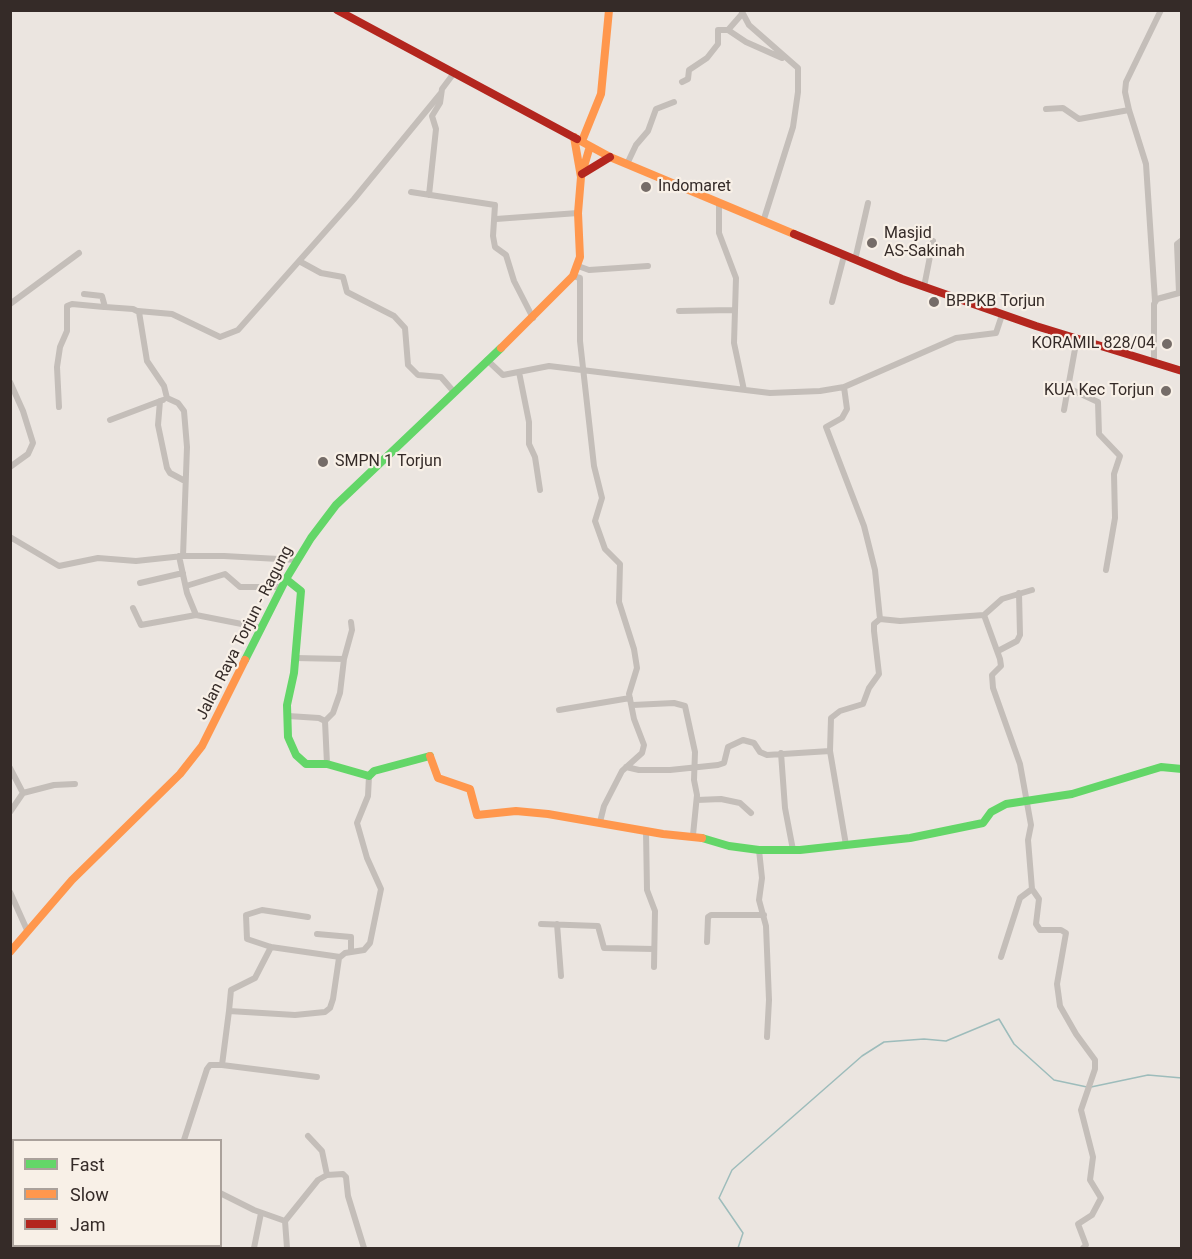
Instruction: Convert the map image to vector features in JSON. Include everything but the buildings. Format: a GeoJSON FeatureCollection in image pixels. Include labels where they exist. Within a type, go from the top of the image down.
{"type":"FeatureCollection","features":[{"type":"Feature","properties":{"kind":"main road"},"geometry":{"type":"LineString","coordinates":[[338,10],[610,157],[719,204],[924,287],[1002,315],[1182,371]]}},
{"type":"Feature","properties":{"kind":"main road"},"geometry":{"type":"LineString","coordinates":[[579,266],[578,213],[582,175],[582,141],[601,94],[609,10]]}},
{"type":"Feature","properties":{"kind":"main road"},"geometry":{"type":"LineString","coordinates":[[582,141],[582,175]]}},
{"type":"Feature","properties":{"kind":"main road"},"geometry":{"type":"LineString","coordinates":[[582,175],[610,157]]}},
{"type":"Feature","properties":{"kind":"main road","name":"Jalan Raya Torjun - Ragung"},"geometry":{"type":"LineString","coordinates":[[10,952],[80,872],[186,767],[209,734],[297,560],[336,506],[533,318],[573,276],[579,266]]}},
{"type":"Feature","properties":{"kind":"main road"},"geometry":{"type":"LineString","coordinates":[[284,583],[301,591],[295,658],[287,705],[288,737],[296,755],[306,764],[327,764],[369,776],[374,771],[432,756],[438,778],[450,780],[470,789],[477,815],[516,811],[600,822],[646,831],[693,835],[715,843],[759,850],[793,850],[910,838],[980,824],[997,808],[1037,797],[1072,794],[1161,767],[1182,769]]}},
{"type":"Feature","properties":{"kind":"street"},"geometry":{"type":"LineString","coordinates":[[1154,362],[1155,301],[1146,164],[1125,93],[1126,82],[1161,10]]}},
{"type":"Feature","properties":{"kind":"street"},"geometry":{"type":"LineString","coordinates":[[728,30],[741,12],[748,25],[798,68],[798,92],[793,127],[763,222]]}},
{"type":"Feature","properties":{"kind":"street"},"geometry":{"type":"LineString","coordinates":[[682,82],[688,79],[689,70],[707,58],[718,44],[718,30],[728,30],[798,68]]}},
{"type":"Feature","properties":{"kind":"street"},"geometry":{"type":"LineString","coordinates":[[58,407],[57,367],[60,347],[67,331],[67,306],[72,304],[172,314],[220,337],[238,330],[441,93],[454,73]]}},
{"type":"Feature","properties":{"kind":"street"},"geometry":{"type":"LineString","coordinates":[[429,195],[436,129],[431,118],[440,102],[441,93]]}},
{"type":"Feature","properties":{"kind":"street"},"geometry":{"type":"LineString","coordinates":[[627,164],[636,145],[648,131],[656,109],[674,102]]}},
{"type":"Feature","properties":{"kind":"street"},"geometry":{"type":"LineString","coordinates":[[1046,109],[1063,108],[1079,119],[1129,110]]}},
{"type":"Feature","properties":{"kind":"street"},"geometry":{"type":"LineString","coordinates":[[411,192],[492,203],[496,207],[493,236],[495,247],[506,255],[514,281],[533,318]]}},
{"type":"Feature","properties":{"kind":"street"},"geometry":{"type":"LineString","coordinates":[[855,261],[867,203]]}},
{"type":"Feature","properties":{"kind":"street"},"geometry":{"type":"LineString","coordinates":[[719,204],[719,233],[736,278],[733,310],[734,343],[744,390]]}},
{"type":"Feature","properties":{"kind":"street"},"geometry":{"type":"LineString","coordinates":[[496,219],[578,213]]}},
{"type":"Feature","properties":{"kind":"street"},"geometry":{"type":"LineString","coordinates":[[1155,301],[1179,292],[1177,244],[1182,240]]}},
{"type":"Feature","properties":{"kind":"street"},"geometry":{"type":"LineString","coordinates":[[924,287],[933,241]]}},
{"type":"Feature","properties":{"kind":"street"},"geometry":{"type":"LineString","coordinates":[[10,304],[79,253]]}},
{"type":"Feature","properties":{"kind":"street"},"geometry":{"type":"LineString","coordinates":[[832,302],[843,256]]}},
{"type":"Feature","properties":{"kind":"street"},"geometry":{"type":"LineString","coordinates":[[299,261],[321,273],[343,277],[347,292],[394,316],[405,328],[408,365],[418,375],[441,377],[454,392]]}},
{"type":"Feature","properties":{"kind":"street"},"geometry":{"type":"LineString","coordinates":[[579,266],[589,270],[648,266]]}},
{"type":"Feature","properties":{"kind":"street"},"geometry":{"type":"LineString","coordinates":[[573,276],[580,278],[580,341],[594,466],[602,498],[595,521],[605,549],[620,564],[619,602],[634,649],[637,668],[631,702],[643,750],[626,766],[604,806],[600,822]]}},
{"type":"Feature","properties":{"kind":"street"},"geometry":{"type":"LineString","coordinates":[[84,294],[102,296],[104,307]]}},
{"type":"Feature","properties":{"kind":"street"},"geometry":{"type":"LineString","coordinates":[[679,311],[733,310]]}},
{"type":"Feature","properties":{"kind":"street"},"geometry":{"type":"LineString","coordinates":[[138,311],[145,355],[164,386],[164,399],[158,424],[167,468],[170,473],[185,481]]}},
{"type":"Feature","properties":{"kind":"street"},"geometry":{"type":"LineString","coordinates":[[487,360],[503,375],[549,366],[744,390],[794,393],[844,387],[956,338],[996,333],[1002,315]]}},
{"type":"Feature","properties":{"kind":"street"},"geometry":{"type":"LineString","coordinates":[[1064,410],[1077,338]]}},
{"type":"Feature","properties":{"kind":"street"},"geometry":{"type":"LineString","coordinates":[[519,372],[529,422],[529,444],[535,457],[540,490]]}},
{"type":"Feature","properties":{"kind":"street"},"geometry":{"type":"LineString","coordinates":[[10,382],[23,411],[33,443],[28,454],[10,467]]}},
{"type":"Feature","properties":{"kind":"street"},"geometry":{"type":"LineString","coordinates":[[844,387],[847,409],[842,418],[826,427],[864,526],[875,570],[880,620]]}},
{"type":"Feature","properties":{"kind":"street"},"geometry":{"type":"LineString","coordinates":[[1068,388],[1098,402],[1099,434],[1120,456],[1115,465],[1115,518],[1106,570]]}},
{"type":"Feature","properties":{"kind":"street"},"geometry":{"type":"LineString","coordinates":[[110,420],[164,399],[178,403],[184,411],[187,447],[181,556],[186,586],[196,615]]}},
{"type":"Feature","properties":{"kind":"street"},"geometry":{"type":"LineString","coordinates":[[10,537],[59,566],[98,558],[136,561],[181,556],[297,560]]}},
{"type":"Feature","properties":{"kind":"street"},"geometry":{"type":"LineString","coordinates":[[140,583],[183,573]]}},
{"type":"Feature","properties":{"kind":"street"},"geometry":{"type":"LineString","coordinates":[[186,586],[225,574],[240,587],[284,583]]}},
{"type":"Feature","properties":{"kind":"street"},"geometry":{"type":"LineString","coordinates":[[846,845],[830,751],[831,718],[840,711],[864,704],[869,688],[879,674],[874,624],[880,620],[900,621],[984,615],[997,602],[1032,590]]}},
{"type":"Feature","properties":{"kind":"street"},"geometry":{"type":"LineString","coordinates":[[998,651],[1017,641],[1020,635],[1019,593]]}},
{"type":"Feature","properties":{"kind":"street"},"geometry":{"type":"LineString","coordinates":[[133,608],[141,625],[196,615],[262,628]]}},
{"type":"Feature","properties":{"kind":"street"},"geometry":{"type":"LineString","coordinates":[[984,615],[998,651],[1001,666],[993,671],[993,688],[1020,764],[1025,802],[1031,825],[1028,840],[1032,889],[1039,899],[1038,929],[1062,930],[1066,933],[1058,993],[1064,1015],[1095,1060],[1081,1110],[1093,1157],[1090,1180],[1101,1198],[1092,1215],[1078,1224],[1086,1245],[1083,1248]]}},
{"type":"Feature","properties":{"kind":"street"},"geometry":{"type":"LineString","coordinates":[[327,764],[325,721],[333,713],[340,693],[344,659],[352,630],[351,622]]}},
{"type":"Feature","properties":{"kind":"street"},"geometry":{"type":"LineString","coordinates":[[295,658],[344,659]]}},
{"type":"Feature","properties":{"kind":"street"},"geometry":{"type":"LineString","coordinates":[[559,710],[631,702],[674,703],[685,706],[694,742],[697,800],[693,835]]}},
{"type":"Feature","properties":{"kind":"street"},"geometry":{"type":"LineString","coordinates":[[288,716],[320,718],[325,721]]}},
{"type":"Feature","properties":{"kind":"street"},"geometry":{"type":"LineString","coordinates":[[626,766],[639,770],[694,769],[724,763],[729,747],[743,740],[754,743],[762,754],[830,751]]}},
{"type":"Feature","properties":{"kind":"street"},"geometry":{"type":"LineString","coordinates":[[781,753],[785,808],[793,850]]}},
{"type":"Feature","properties":{"kind":"street"},"geometry":{"type":"LineString","coordinates":[[10,768],[23,793]]}},
{"type":"Feature","properties":{"kind":"street"},"geometry":{"type":"LineString","coordinates":[[308,917],[262,910],[246,915],[247,939],[272,947],[340,957],[368,947],[380,897],[380,884],[367,858],[357,823],[368,796],[369,776]]}},
{"type":"Feature","properties":{"kind":"street"},"geometry":{"type":"LineString","coordinates":[[10,812],[23,793],[54,785],[75,784]]}},
{"type":"Feature","properties":{"kind":"street"},"geometry":{"type":"LineString","coordinates":[[697,800],[721,799],[741,803],[751,813]]}},
{"type":"Feature","properties":{"kind":"street"},"geometry":{"type":"LineString","coordinates":[[646,831],[647,890],[656,911],[654,967]]}},
{"type":"Feature","properties":{"kind":"street"},"geometry":{"type":"LineString","coordinates":[[759,850],[762,878],[758,894],[764,915],[769,1000],[767,1037]]}},
{"type":"Feature","properties":{"kind":"street"},"geometry":{"type":"LineString","coordinates":[[1001,957],[1020,898],[1032,889]]}},
{"type":"Feature","properties":{"kind":"street"},"geometry":{"type":"LineString","coordinates":[[10,892],[27,930]]}},
{"type":"Feature","properties":{"kind":"street"},"geometry":{"type":"LineString","coordinates":[[707,942],[708,917],[711,915],[764,915]]}},
{"type":"Feature","properties":{"kind":"street"},"geometry":{"type":"LineString","coordinates":[[542,924],[598,926],[604,948],[654,949]]}},
{"type":"Feature","properties":{"kind":"street"},"geometry":{"type":"LineString","coordinates":[[557,924],[561,976]]}},
{"type":"Feature","properties":{"kind":"street"},"geometry":{"type":"LineString","coordinates":[[317,934],[351,937],[351,952]]}},
{"type":"Feature","properties":{"kind":"street"},"geometry":{"type":"LineString","coordinates":[[222,1065],[231,990],[255,978],[272,947]]}},
{"type":"Feature","properties":{"kind":"street"},"geometry":{"type":"LineString","coordinates":[[229,1011],[295,1015],[328,1010],[340,957]]}},
{"type":"Feature","properties":{"kind":"street"},"geometry":{"type":"LineString","coordinates":[[184,1139],[207,1069],[212,1065],[317,1077]]}},
{"type":"Feature","properties":{"kind":"street"},"geometry":{"type":"LineString","coordinates":[[308,1136],[322,1151],[327,1175]]}},
{"type":"Feature","properties":{"kind":"street"},"geometry":{"type":"LineString","coordinates":[[287,1248],[285,1221],[313,1185],[327,1175],[343,1174],[346,1177],[348,1196],[364,1248]]}},
{"type":"Feature","properties":{"kind":"street"},"geometry":{"type":"LineString","coordinates":[[222,1194],[261,1213],[285,1221]]}},
{"type":"Feature","properties":{"kind":"street"},"geometry":{"type":"LineString","coordinates":[[254,1248],[261,1213]]}},
{"type":"Feature","properties":{"kind":"waterway"},"geometry":{"type":"LineString","coordinates":[[738,1248],[743,1233],[719,1198],[732,1170],[862,1056],[884,1042],[924,1039],[946,1041],[999,1019],[1014,1044],[1054,1080],[1087,1087]]}},
{"type":"Feature","properties":{"kind":"waterway"},"geometry":{"type":"LineString","coordinates":[[1091,1087],[1148,1075],[1182,1078]]}},
{"type":"Feature","properties":{"kind":"traffic: fast"},"geometry":{"type":"LineString","coordinates":[[245,660],[286,579],[311,538],[336,505],[501,348]]}},
{"type":"Feature","properties":{"kind":"traffic: fast"},"geometry":{"type":"LineString","coordinates":[[286,579],[301,591],[294,673],[287,705],[288,737],[296,755],[306,764],[327,764],[369,776],[374,771],[430,756]]}},
{"type":"Feature","properties":{"kind":"traffic: fast"},"geometry":{"type":"LineString","coordinates":[[702,838],[729,846],[759,850],[800,850],[910,838],[983,823],[991,812],[1006,804],[1072,794],[1161,767],[1182,769]]}},
{"type":"Feature","properties":{"kind":"traffic: slow"},"geometry":{"type":"LineString","coordinates":[[582,141],[601,94],[609,10]]}},
{"type":"Feature","properties":{"kind":"traffic: slow"},"geometry":{"type":"LineString","coordinates":[[574,137],[581,177]]}},
{"type":"Feature","properties":{"kind":"traffic: slow"},"geometry":{"type":"LineString","coordinates":[[577,139],[610,157],[794,234]]}},
{"type":"Feature","properties":{"kind":"traffic: slow"},"geometry":{"type":"LineString","coordinates":[[501,348],[573,276],[580,257],[578,213],[581,177],[590,146]]}},
{"type":"Feature","properties":{"kind":"traffic: slow"},"geometry":{"type":"LineString","coordinates":[[10,952],[72,880],[180,774],[202,746],[245,660]]}},
{"type":"Feature","properties":{"kind":"traffic: slow"},"geometry":{"type":"LineString","coordinates":[[430,756],[438,778],[470,789],[477,815],[516,811],[548,814],[663,834],[702,838]]}},
{"type":"Feature","properties":{"kind":"traffic: jam"},"geometry":{"type":"LineString","coordinates":[[337,10],[577,139]]}},
{"type":"Feature","properties":{"kind":"traffic: jam"},"geometry":{"type":"LineString","coordinates":[[582,174],[610,157]]}},
{"type":"Feature","properties":{"kind":"traffic: jam"},"geometry":{"type":"LineString","coordinates":[[794,234],[902,279],[1036,326],[1182,371]]}},
{"type":"Feature","properties":{"kind":"place","name":"Indomaret"},"geometry":{"type":"Point","coordinates":[646,187]}},
{"type":"Feature","properties":{"kind":"place","name":"Masjid AS-Sakinah"},"geometry":{"type":"Point","coordinates":[872,243]}},
{"type":"Feature","properties":{"kind":"place","name":"BPPKB Torjun"},"geometry":{"type":"Point","coordinates":[934,302]}},
{"type":"Feature","properties":{"kind":"place","name":"KORAMIL 828/04"},"geometry":{"type":"Point","coordinates":[1167,344]}},
{"type":"Feature","properties":{"kind":"place","name":"KUA Kec Torjun"},"geometry":{"type":"Point","coordinates":[1166,391]}},
{"type":"Feature","properties":{"kind":"place","name":"SMPN 1 Torjun"},"geometry":{"type":"Point","coordinates":[323,462]}}]}
